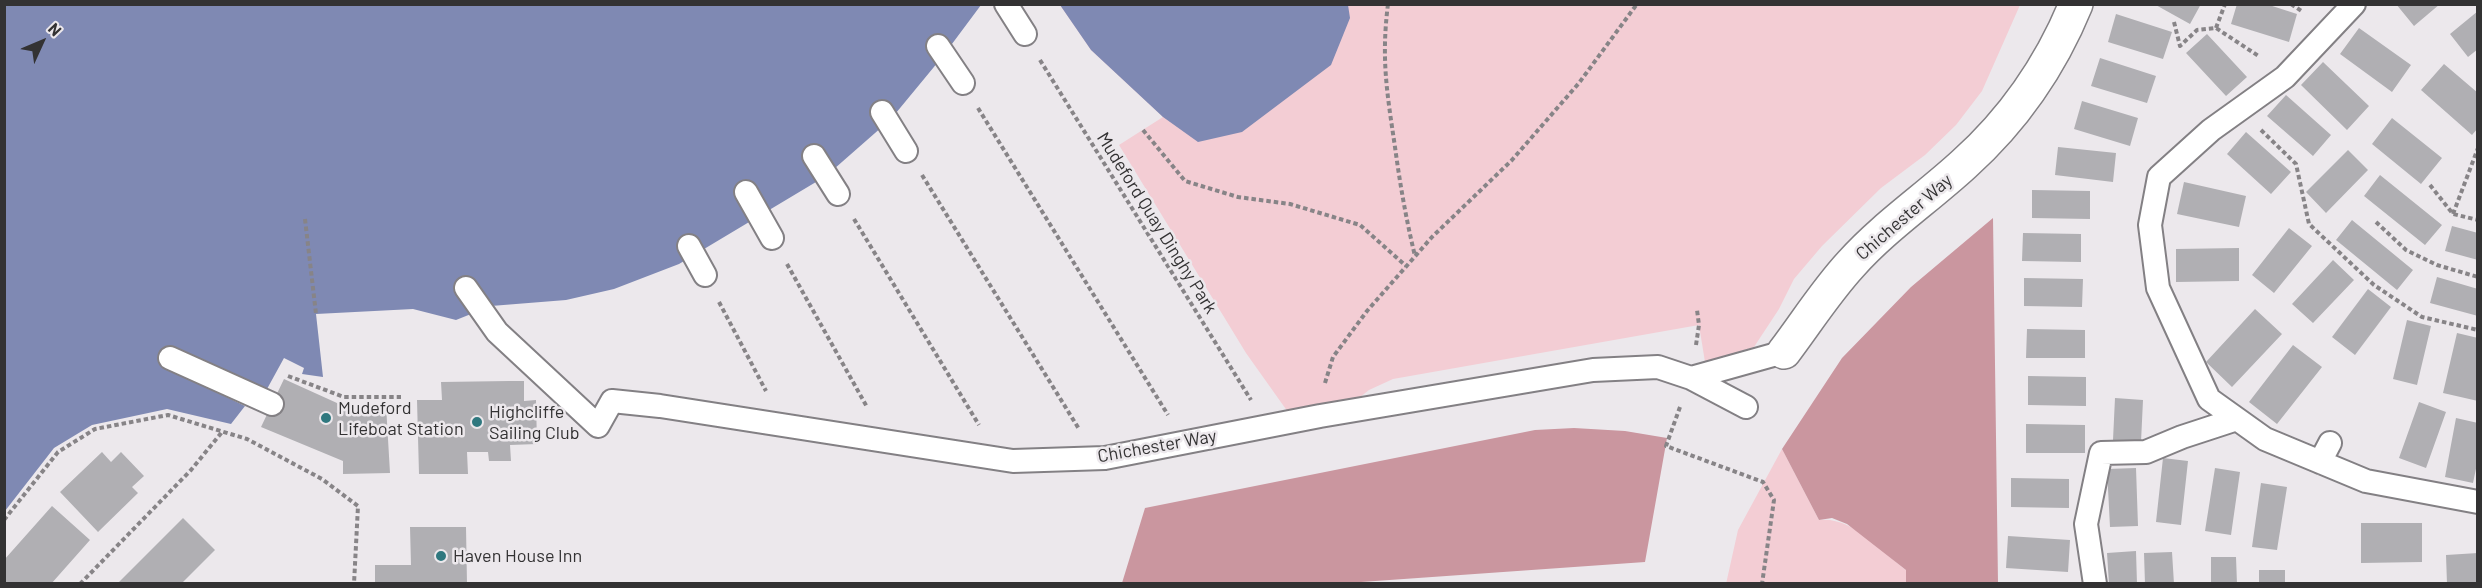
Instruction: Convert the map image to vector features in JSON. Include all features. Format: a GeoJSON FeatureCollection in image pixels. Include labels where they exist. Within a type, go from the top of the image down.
{"type":"FeatureCollection","features":[{"type":"Feature","properties":{"kind":"street","name":"Chichester Way"},"geometry":{"type":"LineString","coordinates":[[1784,352],[1850,265],[1890,226],[1965,164],[2011,117],[2056,49],[2076,4]]}},
{"type":"Feature","properties":{"kind":"lane"},"geometry":{"type":"LineString","coordinates":[[1006,4],[1024,34]]}},
{"type":"Feature","properties":{"kind":"lane"},"geometry":{"type":"LineString","coordinates":[[2354,4],[2288,75],[2211,130],[2159,177],[2147,249],[2158,288],[2203,398],[2265,439],[2325,453],[2366,481],[2478,502]]}},
{"type":"Feature","properties":{"kind":"lane"},"geometry":{"type":"LineString","coordinates":[[938,46],[963,83]]}},
{"type":"Feature","properties":{"kind":"lane"},"geometry":{"type":"LineString","coordinates":[[882,112],[906,151]]}},
{"type":"Feature","properties":{"kind":"lane"},"geometry":{"type":"LineString","coordinates":[[814,156],[838,194]]}},
{"type":"Feature","properties":{"kind":"lane"},"geometry":{"type":"LineString","coordinates":[[746,192],[772,238]]}},
{"type":"Feature","properties":{"kind":"lane"},"geometry":{"type":"LineString","coordinates":[[689,246],[705,275]]}},
{"type":"Feature","properties":{"kind":"lane","name":"Chichester Way"},"geometry":{"type":"LineString","coordinates":[[466,288],[497,332],[598,426],[612,402],[660,406],[1013,461],[1097,458],[1320,416],[1593,370],[1658,366],[1691,378],[1746,407]]}},
{"type":"Feature","properties":{"kind":"lane","name":"Chichester Way"},"geometry":{"type":"LineString","coordinates":[[1691,378],[1784,352]]}},
{"type":"Feature","properties":{"kind":"lane"},"geometry":{"type":"LineString","coordinates":[[170,358],[272,404]]}},
{"type":"Feature","properties":{"kind":"lane"},"geometry":{"type":"LineString","coordinates":[[2095,584],[2086,524],[2101,453],[2146,452],[2182,436],[2237,419]]}},
{"type":"Feature","properties":{"kind":"path"},"geometry":{"type":"LineString","coordinates":[[1388,4],[1383,43],[1386,97],[1403,207],[1415,256]]}},
{"type":"Feature","properties":{"kind":"path"},"geometry":{"type":"LineString","coordinates":[[1320,416],[1318,408],[1333,357],[1406,266],[1512,160],[1579,83],[1637,4]]}},
{"type":"Feature","properties":{"kind":"path"},"geometry":{"type":"LineString","coordinates":[[2216,28],[2225,4]]}},
{"type":"Feature","properties":{"kind":"path"},"geometry":{"type":"LineString","coordinates":[[2174,22],[2180,46],[2197,30],[2216,28],[2288,75]]}},
{"type":"Feature","properties":{"kind":"path","name":"Mudeford Quay Dinghy Park"},"geometry":{"type":"LineString","coordinates":[[1024,34],[1267,426]]}},
{"type":"Feature","properties":{"kind":"path"},"geometry":{"type":"LineString","coordinates":[[963,83],[1184,441]]}},
{"type":"Feature","properties":{"kind":"path"},"geometry":{"type":"LineString","coordinates":[[2240,110],[2296,164],[2309,224],[2374,285],[2422,317],[2478,330]]}},
{"type":"Feature","properties":{"kind":"path"},"geometry":{"type":"LineString","coordinates":[[1143,130],[1185,181],[1238,197],[1290,204],[1360,225],[1406,266]]}},
{"type":"Feature","properties":{"kind":"path"},"geometry":{"type":"LineString","coordinates":[[2452,214],[2478,148]]}},
{"type":"Feature","properties":{"kind":"path"},"geometry":{"type":"LineString","coordinates":[[906,151],[1097,458]]}},
{"type":"Feature","properties":{"kind":"path"},"geometry":{"type":"LineString","coordinates":[[2430,185],[2452,214],[2478,220]]}},
{"type":"Feature","properties":{"kind":"path"},"geometry":{"type":"LineString","coordinates":[[838,194],[1000,459]]}},
{"type":"Feature","properties":{"kind":"path"},"geometry":{"type":"LineString","coordinates":[[305,219],[316,314]]}},
{"type":"Feature","properties":{"kind":"path"},"geometry":{"type":"LineString","coordinates":[[2376,222],[2406,250],[2437,265],[2478,277]]}},
{"type":"Feature","properties":{"kind":"path"},"geometry":{"type":"LineString","coordinates":[[772,238],[886,441]]}},
{"type":"Feature","properties":{"kind":"path"},"geometry":{"type":"LineString","coordinates":[[705,275],[785,426]]}},
{"type":"Feature","properties":{"kind":"path"},"geometry":{"type":"LineString","coordinates":[[281,373],[345,397],[401,397]]}},
{"type":"Feature","properties":{"kind":"path"},"geometry":{"type":"LineString","coordinates":[[4,520],[58,452],[95,429],[168,415],[247,439],[322,479],[358,507],[354,584]]}},
{"type":"Feature","properties":{"kind":"path"},"geometry":{"type":"LineString","coordinates":[[80,584],[191,470],[222,432]]}},
{"type":"Feature","properties":{"kind":"path"},"geometry":{"type":"LineString","coordinates":[[1762,584],[1774,500],[1763,482]]}},
{"type":"Feature","properties":{"kind":"shaded area"},"geometry":{"type":"Polygon","coordinates":[[[1060,5],[2020,5],[1982,91],[1956,125],[1925,155],[1881,188],[1822,246],[1794,279],[1779,309],[1754,347],[1705,362],[1699,325],[1393,379],[1369,390],[1345,409],[1295,422],[1246,353],[1119,145],[1163,117],[1091,50],[1060,5]]]}},
{"type":"Feature","properties":{"kind":"shaded area"},"geometry":{"type":"Polygon","coordinates":[[[1993,218],[1998,583],[1906,583],[1906,570],[1847,524],[1832,518],[1819,520],[1782,449],[1842,358],[1911,287],[1993,218]]]}},
{"type":"Feature","properties":{"kind":"shaded area"},"geometry":{"type":"Polygon","coordinates":[[[1574,428],[1625,431],[1667,438],[1645,562],[1347,583],[1122,583],[1145,508],[1535,430],[1574,428]]]}},
{"type":"Feature","properties":{"kind":"shaded area"},"geometry":{"type":"Polygon","coordinates":[[[1782,449],[1819,520],[1843,523],[1866,536],[1906,570],[1906,583],[1726,584],[1738,530],[1782,449]]]}},
{"type":"Feature","properties":{"kind":"water"},"geometry":{"type":"Polygon","coordinates":[[[5,5],[981,5],[891,119],[826,176],[679,264],[614,289],[566,300],[491,306],[456,320],[413,309],[316,314],[323,377],[302,374],[304,368],[284,358],[267,389],[188,354],[179,374],[245,406],[231,424],[167,409],[92,425],[54,448],[5,511],[5,5]]]}},
{"type":"Feature","properties":{"kind":"water"},"geometry":{"type":"Polygon","coordinates":[[[1060,5],[1348,5],[1350,18],[1331,65],[1242,132],[1198,142],[1163,117],[1091,50],[1060,5]]]}},
{"type":"Feature","properties":{"kind":"building"},"geometry":{"type":"Polygon","coordinates":[[[2154,4],[2201,4],[2190,24],[2154,4]]]}},
{"type":"Feature","properties":{"kind":"building"},"geometry":{"type":"Polygon","coordinates":[[[2237,4],[2266,4],[2297,14],[2289,42],[2231,24],[2237,4]]]}},
{"type":"Feature","properties":{"kind":"building"},"geometry":{"type":"Polygon","coordinates":[[[2396,4],[2440,4],[2414,26],[2396,4]]]}},
{"type":"Feature","properties":{"kind":"building"},"geometry":{"type":"Polygon","coordinates":[[[2478,11],[2478,49],[2468,57],[2450,34],[2478,11]]]}},
{"type":"Feature","properties":{"kind":"building"},"geometry":{"type":"Polygon","coordinates":[[[2116,14],[2172,32],[2163,59],[2108,42],[2116,14]]]}},
{"type":"Feature","properties":{"kind":"building"},"geometry":{"type":"Polygon","coordinates":[[[2359,28],[2411,65],[2392,92],[2340,54],[2359,28]]]}},
{"type":"Feature","properties":{"kind":"building"},"geometry":{"type":"Polygon","coordinates":[[[2207,34],[2247,77],[2226,96],[2186,53],[2207,34]]]}},
{"type":"Feature","properties":{"kind":"building"},"geometry":{"type":"Polygon","coordinates":[[[2100,58],[2156,76],[2147,103],[2091,86],[2100,58]]]}},
{"type":"Feature","properties":{"kind":"building"},"geometry":{"type":"Polygon","coordinates":[[[2323,62],[2369,106],[2347,130],[2301,85],[2323,62]]]}},
{"type":"Feature","properties":{"kind":"building"},"geometry":{"type":"Polygon","coordinates":[[[2444,64],[2478,93],[2478,128],[2472,135],[2421,90],[2444,64]]]}},
{"type":"Feature","properties":{"kind":"building"},"geometry":{"type":"Polygon","coordinates":[[[2286,95],[2331,135],[2313,156],[2267,116],[2286,95]]]}},
{"type":"Feature","properties":{"kind":"building"},"geometry":{"type":"Polygon","coordinates":[[[2082,101],[2138,118],[2130,146],[2074,129],[2082,101]]]}},
{"type":"Feature","properties":{"kind":"building"},"geometry":{"type":"Polygon","coordinates":[[[2392,118],[2442,158],[2421,184],[2372,144],[2392,118]]]}},
{"type":"Feature","properties":{"kind":"building"},"geometry":{"type":"Polygon","coordinates":[[[2246,132],[2291,172],[2271,194],[2227,154],[2246,132]]]}},
{"type":"Feature","properties":{"kind":"building"},"geometry":{"type":"Polygon","coordinates":[[[2058,147],[2116,153],[2113,182],[2055,175],[2058,147]]]}},
{"type":"Feature","properties":{"kind":"building"},"geometry":{"type":"Polygon","coordinates":[[[2348,150],[2368,170],[2326,213],[2306,192],[2348,150]]]}},
{"type":"Feature","properties":{"kind":"building"},"geometry":{"type":"Polygon","coordinates":[[[2380,175],[2442,225],[2425,245],[2364,196],[2380,175]]]}},
{"type":"Feature","properties":{"kind":"building"},"geometry":{"type":"Polygon","coordinates":[[[2184,182],[2246,196],[2239,227],[2177,214],[2184,182]]]}},
{"type":"Feature","properties":{"kind":"building"},"geometry":{"type":"Polygon","coordinates":[[[2032,190],[2090,191],[2090,219],[2032,218],[2032,190]]]}},
{"type":"Feature","properties":{"kind":"building"},"geometry":{"type":"Polygon","coordinates":[[[2352,220],[2413,270],[2397,290],[2336,240],[2352,220]]]}},
{"type":"Feature","properties":{"kind":"building"},"geometry":{"type":"Polygon","coordinates":[[[2452,226],[2478,233],[2478,260],[2445,251],[2452,226]]]}},
{"type":"Feature","properties":{"kind":"building"},"geometry":{"type":"Polygon","coordinates":[[[2289,228],[2312,246],[2274,293],[2252,275],[2289,228]]]}},
{"type":"Feature","properties":{"kind":"building"},"geometry":{"type":"Polygon","coordinates":[[[2023,233],[2081,234],[2081,262],[2022,261],[2023,233]]]}},
{"type":"Feature","properties":{"kind":"building"},"geometry":{"type":"Polygon","coordinates":[[[2239,248],[2239,281],[2176,282],[2176,249],[2239,248]]]}},
{"type":"Feature","properties":{"kind":"building"},"geometry":{"type":"Polygon","coordinates":[[[2333,260],[2354,280],[2313,323],[2292,304],[2333,260]]]}},
{"type":"Feature","properties":{"kind":"building"},"geometry":{"type":"Polygon","coordinates":[[[2437,277],[2478,289],[2478,316],[2430,303],[2437,277]]]}},
{"type":"Feature","properties":{"kind":"building"},"geometry":{"type":"Polygon","coordinates":[[[2024,278],[2083,279],[2082,307],[2024,306],[2024,278]]]}},
{"type":"Feature","properties":{"kind":"building"},"geometry":{"type":"Polygon","coordinates":[[[2368,289],[2391,307],[2355,355],[2332,337],[2368,289]]]}},
{"type":"Feature","properties":{"kind":"building"},"geometry":{"type":"Polygon","coordinates":[[[2255,309],[2282,334],[2232,387],[2206,362],[2255,309]]]}},
{"type":"Feature","properties":{"kind":"building"},"geometry":{"type":"Polygon","coordinates":[[[2407,320],[2431,326],[2417,385],[2393,379],[2407,320]]]}},
{"type":"Feature","properties":{"kind":"building"},"geometry":{"type":"Polygon","coordinates":[[[2027,329],[2085,330],[2085,358],[2026,358],[2027,329]]]}},
{"type":"Feature","properties":{"kind":"building"},"geometry":{"type":"Polygon","coordinates":[[[2457,333],[2478,338],[2478,401],[2443,393],[2457,333]]]}},
{"type":"Feature","properties":{"kind":"building"},"geometry":{"type":"Polygon","coordinates":[[[2293,345],[2322,367],[2277,424],[2249,402],[2293,345]]]}},
{"type":"Feature","properties":{"kind":"building"},"geometry":{"type":"Polygon","coordinates":[[[2028,376],[2086,377],[2086,406],[2028,405],[2028,376]]]}},
{"type":"Feature","properties":{"kind":"building","name":"Mudeford Lifeboat Station"},"geometry":{"type":"Polygon","coordinates":[[[284,379],[348,408],[386,405],[390,473],[343,474],[343,461],[261,427],[284,379]]]}},
{"type":"Feature","properties":{"kind":"building","name":"Highcliffe Sailing Club"},"geometry":{"type":"Polygon","coordinates":[[[524,381],[524,401],[536,400],[537,444],[510,445],[511,461],[489,461],[488,452],[467,452],[468,474],[419,474],[417,400],[442,400],[441,382],[524,381]]]}},
{"type":"Feature","properties":{"kind":"building"},"geometry":{"type":"Polygon","coordinates":[[[2115,398],[2143,400],[2141,442],[2113,440],[2115,398]]]}},
{"type":"Feature","properties":{"kind":"building"},"geometry":{"type":"Polygon","coordinates":[[[2419,402],[2446,412],[2426,468],[2399,458],[2419,402]]]}},
{"type":"Feature","properties":{"kind":"building"},"geometry":{"type":"Polygon","coordinates":[[[2456,418],[2478,423],[2478,459],[2473,483],[2445,477],[2456,418]]]}},
{"type":"Feature","properties":{"kind":"building"},"geometry":{"type":"Polygon","coordinates":[[[2026,424],[2085,425],[2085,453],[2026,453],[2026,424]]]}},
{"type":"Feature","properties":{"kind":"building"},"geometry":{"type":"Polygon","coordinates":[[[102,452],[111,462],[121,452],[144,476],[132,487],[138,493],[98,532],[60,492],[102,452]]]}},
{"type":"Feature","properties":{"kind":"building"},"geometry":{"type":"Polygon","coordinates":[[[2163,458],[2188,461],[2181,525],[2156,522],[2163,458]]]}},
{"type":"Feature","properties":{"kind":"building"},"geometry":{"type":"Polygon","coordinates":[[[2136,468],[2138,526],[2110,527],[2107,469],[2136,468]]]}},
{"type":"Feature","properties":{"kind":"building"},"geometry":{"type":"Polygon","coordinates":[[[2215,468],[2240,472],[2231,535],[2205,531],[2215,468]]]}},
{"type":"Feature","properties":{"kind":"building"},"geometry":{"type":"Polygon","coordinates":[[[2011,478],[2069,479],[2069,508],[2011,507],[2011,478]]]}},
{"type":"Feature","properties":{"kind":"building"},"geometry":{"type":"Polygon","coordinates":[[[2261,483],[2287,487],[2277,550],[2252,547],[2261,483]]]}},
{"type":"Feature","properties":{"kind":"building"},"geometry":{"type":"Polygon","coordinates":[[[52,506],[90,540],[51,584],[4,584],[4,560],[52,506]]]}},
{"type":"Feature","properties":{"kind":"building"},"geometry":{"type":"Polygon","coordinates":[[[183,518],[215,550],[181,584],[117,584],[183,518]]]}},
{"type":"Feature","properties":{"kind":"building"},"geometry":{"type":"Polygon","coordinates":[[[2361,523],[2422,523],[2422,562],[2361,563],[2361,523]]]}},
{"type":"Feature","properties":{"kind":"building"},"geometry":{"type":"Polygon","coordinates":[[[410,527],[466,527],[467,584],[375,584],[375,565],[411,565],[410,527]]]}},
{"type":"Feature","properties":{"kind":"building"},"geometry":{"type":"Polygon","coordinates":[[[2008,536],[2070,540],[2068,572],[2006,568],[2008,536]]]}},
{"type":"Feature","properties":{"kind":"building"},"geometry":{"type":"Polygon","coordinates":[[[2136,551],[2137,584],[2109,584],[2107,553],[2136,551]]]}},
{"type":"Feature","properties":{"kind":"building"},"geometry":{"type":"Polygon","coordinates":[[[2172,552],[2174,584],[2145,584],[2144,553],[2172,552]]]}},
{"type":"Feature","properties":{"kind":"building"},"geometry":{"type":"Polygon","coordinates":[[[2478,553],[2478,584],[2447,584],[2446,555],[2478,553]]]}},
{"type":"Feature","properties":{"kind":"building"},"geometry":{"type":"Polygon","coordinates":[[[2211,557],[2236,557],[2237,584],[2211,584],[2211,557]]]}},
{"type":"Feature","properties":{"kind":"building"},"geometry":{"type":"Polygon","coordinates":[[[2259,570],[2285,570],[2285,584],[2259,584],[2259,570]]]}},
{"type":"Feature","properties":{"kind":"place","name":"Mudeford Lifeboat Station"},"geometry":{"type":"Point","coordinates":[326,418]}},
{"type":"Feature","properties":{"kind":"place","name":"Highcliffe Sailing Club"},"geometry":{"type":"Point","coordinates":[477,422]}},
{"type":"Feature","properties":{"kind":"place","name":"Haven House Inn"},"geometry":{"type":"Point","coordinates":[441,556]}}]}
